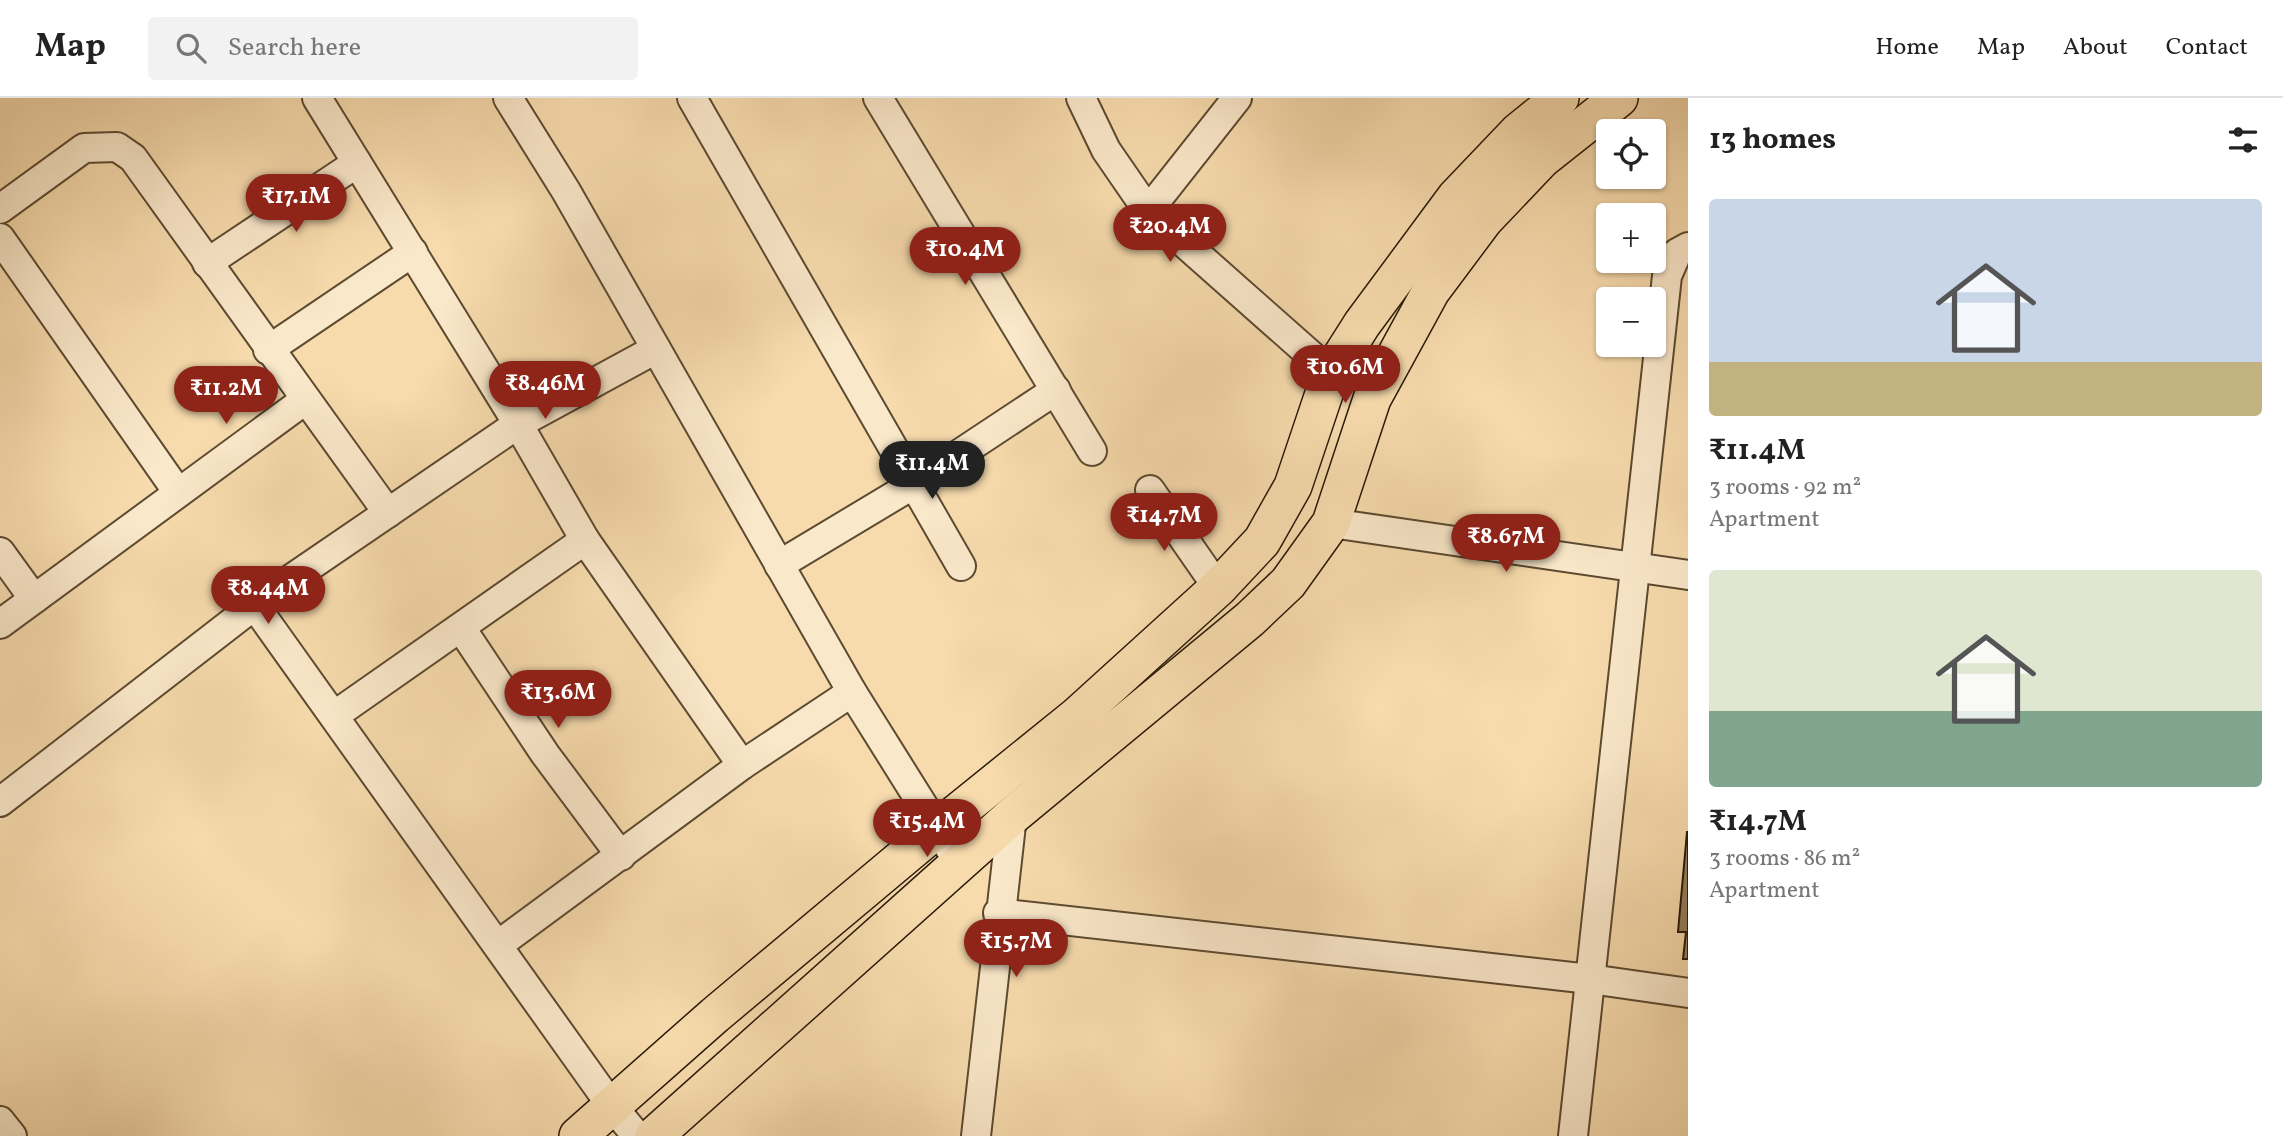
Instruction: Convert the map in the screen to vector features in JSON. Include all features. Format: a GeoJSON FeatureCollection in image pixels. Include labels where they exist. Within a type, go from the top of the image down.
{"type":"FeatureCollection","features":[{"type":"Feature","properties":{"kind":"main road"},"geometry":{"type":"LineString","coordinates":[[578,1136],[611,1105],[937,829],[1077,716],[1218,588],[1262,541],[1280,513],[1306,454],[1331,373],[1362,324],[1456,197],[1518,132],[1560,98]]}},
{"type":"Feature","properties":{"kind":"main road"},"geometry":{"type":"LineString","coordinates":[[654,1136],[959,863],[1250,619],[1287,583],[1331,523],[1372,399],[1392,357],[1431,291],[1484,220],[1542,159],[1619,98]]}},
{"type":"Feature","properties":{"kind":"main road"},"geometry":{"type":"LineString","coordinates":[[1314,425],[1359,440]]}},
{"type":"Feature","properties":{"kind":"street"},"geometry":{"type":"LineString","coordinates":[[317,98],[518,424],[585,540],[742,765]]}},
{"type":"Feature","properties":{"kind":"street"},"geometry":{"type":"LineString","coordinates":[[508,98],[566,191],[852,692],[959,863]]}},
{"type":"Feature","properties":{"kind":"street"},"geometry":{"type":"LineString","coordinates":[[692,98],[961,566]]}},
{"type":"Feature","properties":{"kind":"street"},"geometry":{"type":"LineString","coordinates":[[878,98],[1092,451]]}},
{"type":"Feature","properties":{"kind":"street"},"geometry":{"type":"LineString","coordinates":[[1081,98],[1106,150],[1148,211],[1331,373]]}},
{"type":"Feature","properties":{"kind":"street"},"geometry":{"type":"LineString","coordinates":[[1148,211],[1237,98]]}},
{"type":"Feature","properties":{"kind":"street"},"geometry":{"type":"LineString","coordinates":[[0,209],[84,148],[117,147],[133,158],[268,350],[388,513]]}},
{"type":"Feature","properties":{"kind":"street"},"geometry":{"type":"LineString","coordinates":[[207,263],[357,163]]}},
{"type":"Feature","properties":{"kind":"street"},"geometry":{"type":"LineString","coordinates":[[0,238],[177,491]]}},
{"type":"Feature","properties":{"kind":"street"},"geometry":{"type":"LineString","coordinates":[[1573,1136],[1667,276],[1676,253],[1688,247]]}},
{"type":"Feature","properties":{"kind":"street"},"geometry":{"type":"LineString","coordinates":[[268,350],[413,252]]}},
{"type":"Feature","properties":{"kind":"street"},"geometry":{"type":"LineString","coordinates":[[0,802],[255,606],[388,513],[518,424],[656,349]]}},
{"type":"Feature","properties":{"kind":"street"},"geometry":{"type":"LineString","coordinates":[[779,565],[914,484],[1056,390]]}},
{"type":"Feature","properties":{"kind":"street"},"geometry":{"type":"LineString","coordinates":[[0,624],[177,491],[305,400]]}},
{"type":"Feature","properties":{"kind":"street"},"geometry":{"type":"LineString","coordinates":[[1150,490],[1218,588]]}},
{"type":"Feature","properties":{"kind":"street"},"geometry":{"type":"LineString","coordinates":[[1331,523],[1688,575]]}},
{"type":"Feature","properties":{"kind":"street"},"geometry":{"type":"LineString","coordinates":[[335,715],[585,540]]}},
{"type":"Feature","properties":{"kind":"street"},"geometry":{"type":"LineString","coordinates":[[0,552],[34,599]]}},
{"type":"Feature","properties":{"kind":"street"},"geometry":{"type":"LineString","coordinates":[[255,606],[611,1105],[637,1136]]}},
{"type":"Feature","properties":{"kind":"street"},"geometry":{"type":"LineString","coordinates":[[461,628],[545,754],[621,856]]}},
{"type":"Feature","properties":{"kind":"street"},"geometry":{"type":"LineString","coordinates":[[498,945],[742,765],[852,692]]}},
{"type":"Feature","properties":{"kind":"street"},"geometry":{"type":"LineString","coordinates":[[976,1136],[999,913],[1012,817]]}},
{"type":"Feature","properties":{"kind":"street"},"geometry":{"type":"LineString","coordinates":[[999,913],[1590,979],[1688,993]]}},
{"type":"Feature","properties":{"kind":"street"},"geometry":{"type":"LineString","coordinates":[[0,1121],[12,1136]]}},
{"type":"Feature","properties":{"kind":"building"},"geometry":{"type":"Polygon","coordinates":[[[1687,832],[1688,959],[1683,959],[1686,932],[1678,932],[1687,832]]]}}]}
